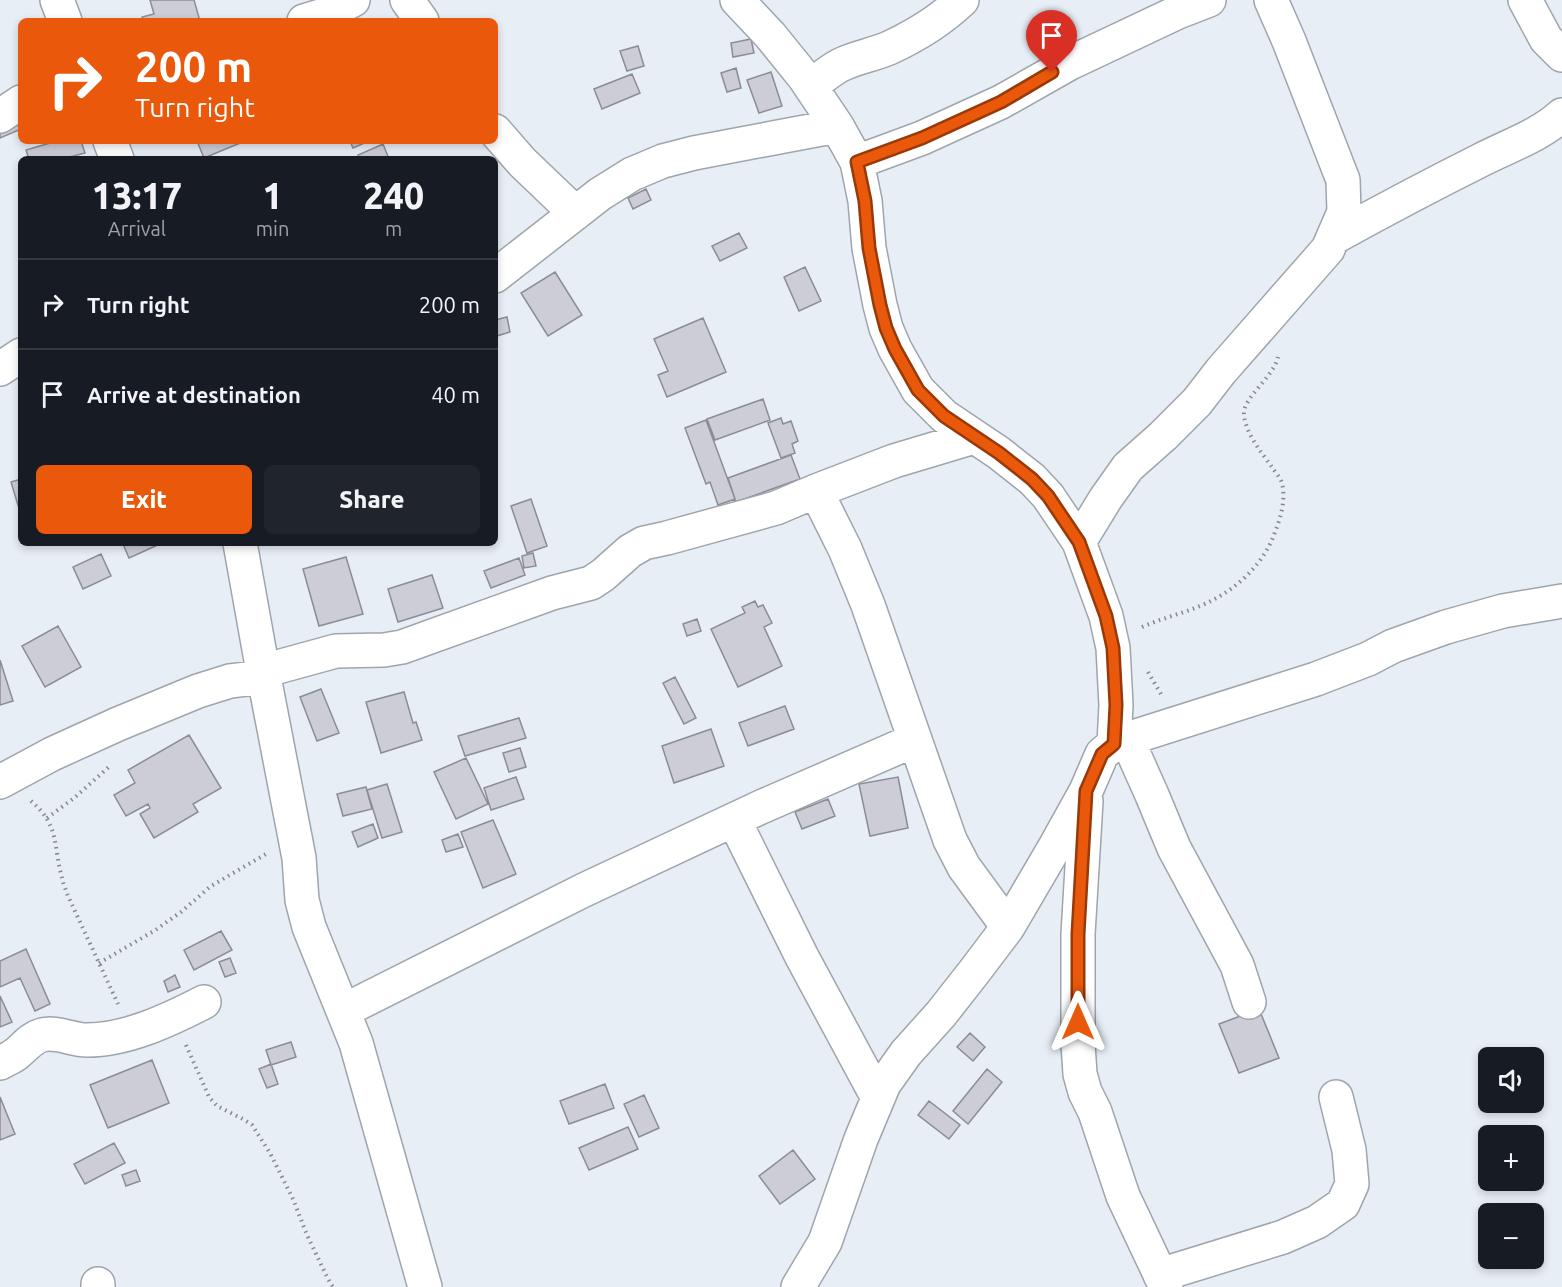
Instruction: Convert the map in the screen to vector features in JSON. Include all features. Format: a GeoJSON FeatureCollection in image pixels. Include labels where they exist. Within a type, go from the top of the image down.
{"type":"FeatureCollection","features":[{"type":"Feature","properties":{"kind":"street"},"geometry":{"type":"LineString","coordinates":[[57,0],[64,18]]}},
{"type":"Feature","properties":{"kind":"street"},"geometry":{"type":"LineString","coordinates":[[314,18],[327,14],[353,0]]}},
{"type":"Feature","properties":{"kind":"street"},"geometry":{"type":"LineString","coordinates":[[407,0],[420,18]]}},
{"type":"Feature","properties":{"kind":"street"},"geometry":{"type":"LineString","coordinates":[[737,0],[770,35],[811,86],[857,162],[865,201],[869,248],[886,328],[918,390],[944,416],[999,453],[1032,479],[1048,496],[1079,542],[1106,616],[1111,641],[1121,742],[1174,848],[1237,965],[1249,1002]]}},
{"type":"Feature","properties":{"kind":"street"},"geometry":{"type":"LineString","coordinates":[[811,86],[847,62],[890,48],[921,31],[950,12],[962,0]]}},
{"type":"Feature","properties":{"kind":"street"},"geometry":{"type":"LineString","coordinates":[[857,162],[922,138],[1001,102],[1070,63],[1178,12],[1209,0]]}},
{"type":"Feature","properties":{"kind":"street"},"geometry":{"type":"LineString","coordinates":[[1079,542],[1128,467],[1197,402],[1270,313],[1328,249],[1344,212],[1342,180],[1271,0]]}},
{"type":"Feature","properties":{"kind":"street"},"geometry":{"type":"LineString","coordinates":[[1525,0],[1546,39],[1562,55]]}},
{"type":"Feature","properties":{"kind":"street"},"geometry":{"type":"LineString","coordinates":[[0,116],[18,104]]}},
{"type":"Feature","properties":{"kind":"street"},"geometry":{"type":"LineString","coordinates":[[1333,238],[1408,196],[1551,125],[1562,115]]}},
{"type":"Feature","properties":{"kind":"street"},"geometry":{"type":"LineString","coordinates":[[498,274],[600,194],[632,174],[663,161],[717,148],[837,126]]}},
{"type":"Feature","properties":{"kind":"street"},"geometry":{"type":"LineString","coordinates":[[498,134],[522,162],[576,212]]}},
{"type":"Feature","properties":{"kind":"street"},"geometry":{"type":"LineString","coordinates":[[0,369],[18,357]]}},
{"type":"Feature","properties":{"kind":"street"},"geometry":{"type":"LineString","coordinates":[[2,781],[52,754],[198,691],[336,651],[384,650],[402,647],[552,593],[591,583],[630,551],[644,543],[776,508],[894,461],[974,437]]}},
{"type":"Feature","properties":{"kind":"street"},"geometry":{"type":"LineString","coordinates":[[816,491],[845,549],[868,605],[950,840],[964,867],[1008,927]]}},
{"type":"Feature","properties":{"kind":"street"},"geometry":{"type":"LineString","coordinates":[[241,546],[299,858],[302,900],[309,927],[356,1044],[425,1287]]}},
{"type":"Feature","properties":{"kind":"street"},"geometry":{"type":"LineString","coordinates":[[798,1287],[825,1242],[861,1139],[884,1084],[906,1053],[948,1006],[1008,927],[1086,791],[1102,754],[1121,742],[1316,679],[1368,659],[1392,646],[1446,627],[1503,611],[1562,601]]}},
{"type":"Feature","properties":{"kind":"street"},"geometry":{"type":"LineString","coordinates":[[343,1011],[584,890],[915,740]]}},
{"type":"Feature","properties":{"kind":"street"},"geometry":{"type":"LineString","coordinates":[[1086,791],[1078,934],[1080,1074],[1123,1196],[1163,1281],[1283,1237],[1317,1222],[1343,1204],[1352,1184],[1349,1150],[1336,1097]]}},
{"type":"Feature","properties":{"kind":"street"},"geometry":{"type":"LineString","coordinates":[[735,820],[802,957],[878,1098]]}},
{"type":"Feature","properties":{"kind":"street"},"geometry":{"type":"LineString","coordinates":[[0,1063],[14,1056],[40,1035],[53,1034],[74,1040],[113,1038],[174,1017],[204,1002]]}},
{"type":"Feature","properties":{"kind":"path"},"geometry":{"type":"LineString","coordinates":[[1111,641],[1213,600],[1250,573],[1274,537],[1283,502],[1281,481],[1259,449],[1244,413],[1248,402],[1277,364],[1278,330],[1270,313]]}},
{"type":"Feature","properties":{"kind":"path"},"geometry":{"type":"LineString","coordinates":[[2,781],[34,803],[47,818],[55,837],[62,878],[68,896],[130,1033]]}},
{"type":"Feature","properties":{"kind":"path"},"geometry":{"type":"LineString","coordinates":[[99,963],[154,931],[181,912],[211,886],[295,838]]}},
{"type":"Feature","properties":{"kind":"path"},"geometry":{"type":"LineString","coordinates":[[174,1017],[209,1097],[217,1106],[252,1125],[270,1153],[333,1287]]}},
{"type":"Feature","properties":{"kind":"building"},"geometry":{"type":"Polygon","coordinates":[[[150,0],[194,0],[199,18],[142,18],[154,14],[150,0]]]}},
{"type":"Feature","properties":{"kind":"building"},"geometry":{"type":"Polygon","coordinates":[[[751,39],[754,53],[733,57],[731,43],[751,39]]]}},
{"type":"Feature","properties":{"kind":"building"},"geometry":{"type":"Polygon","coordinates":[[[638,46],[644,66],[627,71],[620,51],[638,46]]]}},
{"type":"Feature","properties":{"kind":"building"},"geometry":{"type":"Polygon","coordinates":[[[736,68],[741,88],[727,92],[721,73],[736,68]]]}},
{"type":"Feature","properties":{"kind":"building"},"geometry":{"type":"Polygon","coordinates":[[[771,72],[782,106],[759,113],[747,80],[771,72]]]}},
{"type":"Feature","properties":{"kind":"building"},"geometry":{"type":"Polygon","coordinates":[[[632,74],[640,93],[602,109],[594,89],[632,74]]]}},
{"type":"Feature","properties":{"kind":"building"},"geometry":{"type":"Polygon","coordinates":[[[18,104],[18,130],[0,138],[0,113],[18,104]]]}},
{"type":"Feature","properties":{"kind":"building"},"geometry":{"type":"Polygon","coordinates":[[[47,144],[82,144],[85,153],[74,156],[28,156],[26,150],[47,144]]]}},
{"type":"Feature","properties":{"kind":"building"},"geometry":{"type":"Polygon","coordinates":[[[198,144],[238,144],[209,156],[203,156],[198,144]]]}},
{"type":"Feature","properties":{"kind":"building"},"geometry":{"type":"Polygon","coordinates":[[[383,144],[388,156],[358,156],[383,144]]]}},
{"type":"Feature","properties":{"kind":"building"},"geometry":{"type":"Polygon","coordinates":[[[646,189],[651,200],[633,209],[628,198],[646,189]]]}},
{"type":"Feature","properties":{"kind":"building"},"geometry":{"type":"Polygon","coordinates":[[[739,233],[747,248],[720,261],[712,246],[739,233]]]}},
{"type":"Feature","properties":{"kind":"building"},"geometry":{"type":"Polygon","coordinates":[[[805,267],[821,301],[799,311],[784,277],[805,267]]]}},
{"type":"Feature","properties":{"kind":"building"},"geometry":{"type":"Polygon","coordinates":[[[555,272],[582,315],[548,336],[521,293],[555,272]]]}},
{"type":"Feature","properties":{"kind":"building"},"geometry":{"type":"Polygon","coordinates":[[[507,317],[510,332],[498,336],[498,319],[507,317]]]}},
{"type":"Feature","properties":{"kind":"building"},"geometry":{"type":"Polygon","coordinates":[[[703,318],[726,372],[667,397],[658,375],[668,371],[654,339],[703,318]]]}},
{"type":"Feature","properties":{"kind":"building"},"geometry":{"type":"Polygon","coordinates":[[[763,399],[770,420],[715,440],[707,419],[763,399]]]}},
{"type":"Feature","properties":{"kind":"building"},"geometry":{"type":"Polygon","coordinates":[[[781,418],[783,424],[791,421],[798,441],[792,444],[795,453],[781,458],[768,423],[781,418]]]}},
{"type":"Feature","properties":{"kind":"building"},"geometry":{"type":"Polygon","coordinates":[[[706,420],[735,499],[718,505],[710,482],[706,484],[685,428],[706,420]]]}},
{"type":"Feature","properties":{"kind":"building"},"geometry":{"type":"Polygon","coordinates":[[[791,455],[800,479],[736,502],[728,478],[791,455]]]}},
{"type":"Feature","properties":{"kind":"building"},"geometry":{"type":"Polygon","coordinates":[[[18,480],[18,505],[11,482],[18,480]]]}},
{"type":"Feature","properties":{"kind":"building"},"geometry":{"type":"Polygon","coordinates":[[[531,499],[547,546],[527,553],[511,506],[531,499]]]}},
{"type":"Feature","properties":{"kind":"building"},"geometry":{"type":"Polygon","coordinates":[[[124,546],[156,546],[129,558],[124,546]]]}},
{"type":"Feature","properties":{"kind":"building"},"geometry":{"type":"Polygon","coordinates":[[[533,553],[536,566],[524,568],[522,556],[533,553]]]}},
{"type":"Feature","properties":{"kind":"building"},"geometry":{"type":"Polygon","coordinates":[[[101,554],[111,576],[83,589],[73,567],[101,554]]]}},
{"type":"Feature","properties":{"kind":"building"},"geometry":{"type":"Polygon","coordinates":[[[346,557],[363,614],[319,626],[303,569],[346,557]]]}},
{"type":"Feature","properties":{"kind":"building"},"geometry":{"type":"Polygon","coordinates":[[[519,558],[525,575],[491,588],[484,571],[519,558]]]}},
{"type":"Feature","properties":{"kind":"building"},"geometry":{"type":"Polygon","coordinates":[[[432,575],[443,608],[398,622],[388,589],[432,575]]]}},
{"type":"Feature","properties":{"kind":"building"},"geometry":{"type":"Polygon","coordinates":[[[755,601],[758,607],[763,605],[772,623],[764,627],[782,666],[738,687],[711,629],[745,613],[742,607],[755,601]]]}},
{"type":"Feature","properties":{"kind":"building"},"geometry":{"type":"Polygon","coordinates":[[[697,619],[701,631],[687,636],[683,624],[697,619]]]}},
{"type":"Feature","properties":{"kind":"building"},"geometry":{"type":"Polygon","coordinates":[[[58,626],[81,667],[45,687],[22,646],[58,626]]]}},
{"type":"Feature","properties":{"kind":"building"},"geometry":{"type":"Polygon","coordinates":[[[0,660],[13,701],[0,705],[0,660]]]}},
{"type":"Feature","properties":{"kind":"building"},"geometry":{"type":"Polygon","coordinates":[[[675,677],[696,718],[684,724],[663,683],[675,677]]]}},
{"type":"Feature","properties":{"kind":"building"},"geometry":{"type":"Polygon","coordinates":[[[321,689],[339,733],[317,741],[300,697],[321,689]]]}},
{"type":"Feature","properties":{"kind":"building"},"geometry":{"type":"Polygon","coordinates":[[[404,692],[413,723],[416,722],[422,740],[381,753],[366,702],[404,692]]]}},
{"type":"Feature","properties":{"kind":"building"},"geometry":{"type":"Polygon","coordinates":[[[785,706],[794,729],[748,746],[739,723],[785,706]]]}},
{"type":"Feature","properties":{"kind":"building"},"geometry":{"type":"Polygon","coordinates":[[[519,718],[526,738],[465,756],[458,736],[519,718]]]}},
{"type":"Feature","properties":{"kind":"building"},"geometry":{"type":"Polygon","coordinates":[[[711,729],[724,766],[674,783],[662,746],[711,729]]]}},
{"type":"Feature","properties":{"kind":"building"},"geometry":{"type":"Polygon","coordinates":[[[189,735],[221,788],[193,804],[198,812],[154,838],[140,814],[150,808],[148,804],[126,816],[114,795],[135,783],[128,770],[189,735]]]}},
{"type":"Feature","properties":{"kind":"building"},"geometry":{"type":"Polygon","coordinates":[[[520,748],[526,767],[509,772],[503,753],[520,748]]]}},
{"type":"Feature","properties":{"kind":"building"},"geometry":{"type":"Polygon","coordinates":[[[466,758],[488,804],[456,819],[434,772],[466,758]]]}},
{"type":"Feature","properties":{"kind":"building"},"geometry":{"type":"Polygon","coordinates":[[[516,777],[524,799],[491,810],[484,788],[516,777]]]}},
{"type":"Feature","properties":{"kind":"building"},"geometry":{"type":"Polygon","coordinates":[[[898,777],[908,828],[870,836],[859,784],[898,777]]]}},
{"type":"Feature","properties":{"kind":"building"},"geometry":{"type":"Polygon","coordinates":[[[387,784],[402,832],[382,838],[367,790],[387,784]]]}},
{"type":"Feature","properties":{"kind":"building"},"geometry":{"type":"Polygon","coordinates":[[[366,787],[372,809],[343,816],[337,794],[366,787]]]}},
{"type":"Feature","properties":{"kind":"building"},"geometry":{"type":"Polygon","coordinates":[[[828,799],[835,816],[802,829],[795,812],[828,799]]]}},
{"type":"Feature","properties":{"kind":"building"},"geometry":{"type":"Polygon","coordinates":[[[493,820],[516,874],[483,888],[461,832],[493,820]]]}},
{"type":"Feature","properties":{"kind":"building"},"geometry":{"type":"Polygon","coordinates":[[[373,824],[378,838],[358,847],[352,832],[373,824]]]}},
{"type":"Feature","properties":{"kind":"building"},"geometry":{"type":"Polygon","coordinates":[[[458,834],[463,847],[446,852],[442,840],[458,834]]]}},
{"type":"Feature","properties":{"kind":"building"},"geometry":{"type":"Polygon","coordinates":[[[221,931],[232,950],[194,970],[184,950],[221,931]]]}},
{"type":"Feature","properties":{"kind":"building"},"geometry":{"type":"Polygon","coordinates":[[[26,949],[50,1004],[35,1011],[20,978],[0,987],[0,961],[26,949]]]}},
{"type":"Feature","properties":{"kind":"building"},"geometry":{"type":"Polygon","coordinates":[[[230,958],[236,973],[225,977],[219,962],[230,958]]]}},
{"type":"Feature","properties":{"kind":"building"},"geometry":{"type":"Polygon","coordinates":[[[175,975],[180,987],[168,992],[164,981],[175,975]]]}},
{"type":"Feature","properties":{"kind":"building"},"geometry":{"type":"Polygon","coordinates":[[[0,996],[12,1022],[0,1027],[0,996]]]}},
{"type":"Feature","properties":{"kind":"building"},"geometry":{"type":"Polygon","coordinates":[[[1259,1009],[1279,1058],[1239,1073],[1219,1024],[1259,1009]]]}},
{"type":"Feature","properties":{"kind":"building"},"geometry":{"type":"Polygon","coordinates":[[[970,1033],[985,1047],[973,1061],[957,1047],[970,1033]]]}},
{"type":"Feature","properties":{"kind":"building"},"geometry":{"type":"Polygon","coordinates":[[[291,1042],[296,1057],[271,1065],[266,1050],[291,1042]]]}},
{"type":"Feature","properties":{"kind":"building"},"geometry":{"type":"Polygon","coordinates":[[[152,1060],[169,1103],[108,1128],[90,1085],[152,1060]]]}},
{"type":"Feature","properties":{"kind":"building"},"geometry":{"type":"Polygon","coordinates":[[[271,1064],[278,1084],[267,1088],[259,1069],[271,1064]]]}},
{"type":"Feature","properties":{"kind":"building"},"geometry":{"type":"Polygon","coordinates":[[[987,1069],[1002,1082],[968,1124],[953,1111],[987,1069]]]}},
{"type":"Feature","properties":{"kind":"building"},"geometry":{"type":"Polygon","coordinates":[[[605,1084],[614,1108],[569,1124],[560,1101],[605,1084]]]}},
{"type":"Feature","properties":{"kind":"building"},"geometry":{"type":"Polygon","coordinates":[[[644,1095],[659,1128],[639,1137],[624,1104],[644,1095]]]}},
{"type":"Feature","properties":{"kind":"building"},"geometry":{"type":"Polygon","coordinates":[[[0,1097],[15,1134],[0,1140],[0,1097]]]}},
{"type":"Feature","properties":{"kind":"building"},"geometry":{"type":"Polygon","coordinates":[[[929,1101],[960,1125],[949,1139],[918,1115],[929,1101]]]}},
{"type":"Feature","properties":{"kind":"building"},"geometry":{"type":"Polygon","coordinates":[[[628,1127],[638,1149],[589,1170],[579,1148],[628,1127]]]}},
{"type":"Feature","properties":{"kind":"building"},"geometry":{"type":"Polygon","coordinates":[[[114,1143],[125,1163],[85,1184],[74,1164],[114,1143]]]}},
{"type":"Feature","properties":{"kind":"building"},"geometry":{"type":"Polygon","coordinates":[[[793,1150],[815,1179],[780,1204],[759,1176],[793,1150]]]}},
{"type":"Feature","properties":{"kind":"building"},"geometry":{"type":"Polygon","coordinates":[[[136,1170],[140,1181],[126,1186],[122,1175],[136,1170]]]}},
{"type":"Feature","properties":{"kind":"route"},"geometry":{"type":"LineString","coordinates":[[1052,72],[1001,102],[922,138],[857,162],[865,201],[869,248],[880,305],[895,349],[918,390],[944,416],[999,453],[1032,479],[1048,496],[1079,542],[1106,616],[1113,648],[1115,675],[1114,744],[1102,754],[1086,791],[1078,934],[1078,1022]]}}]}
